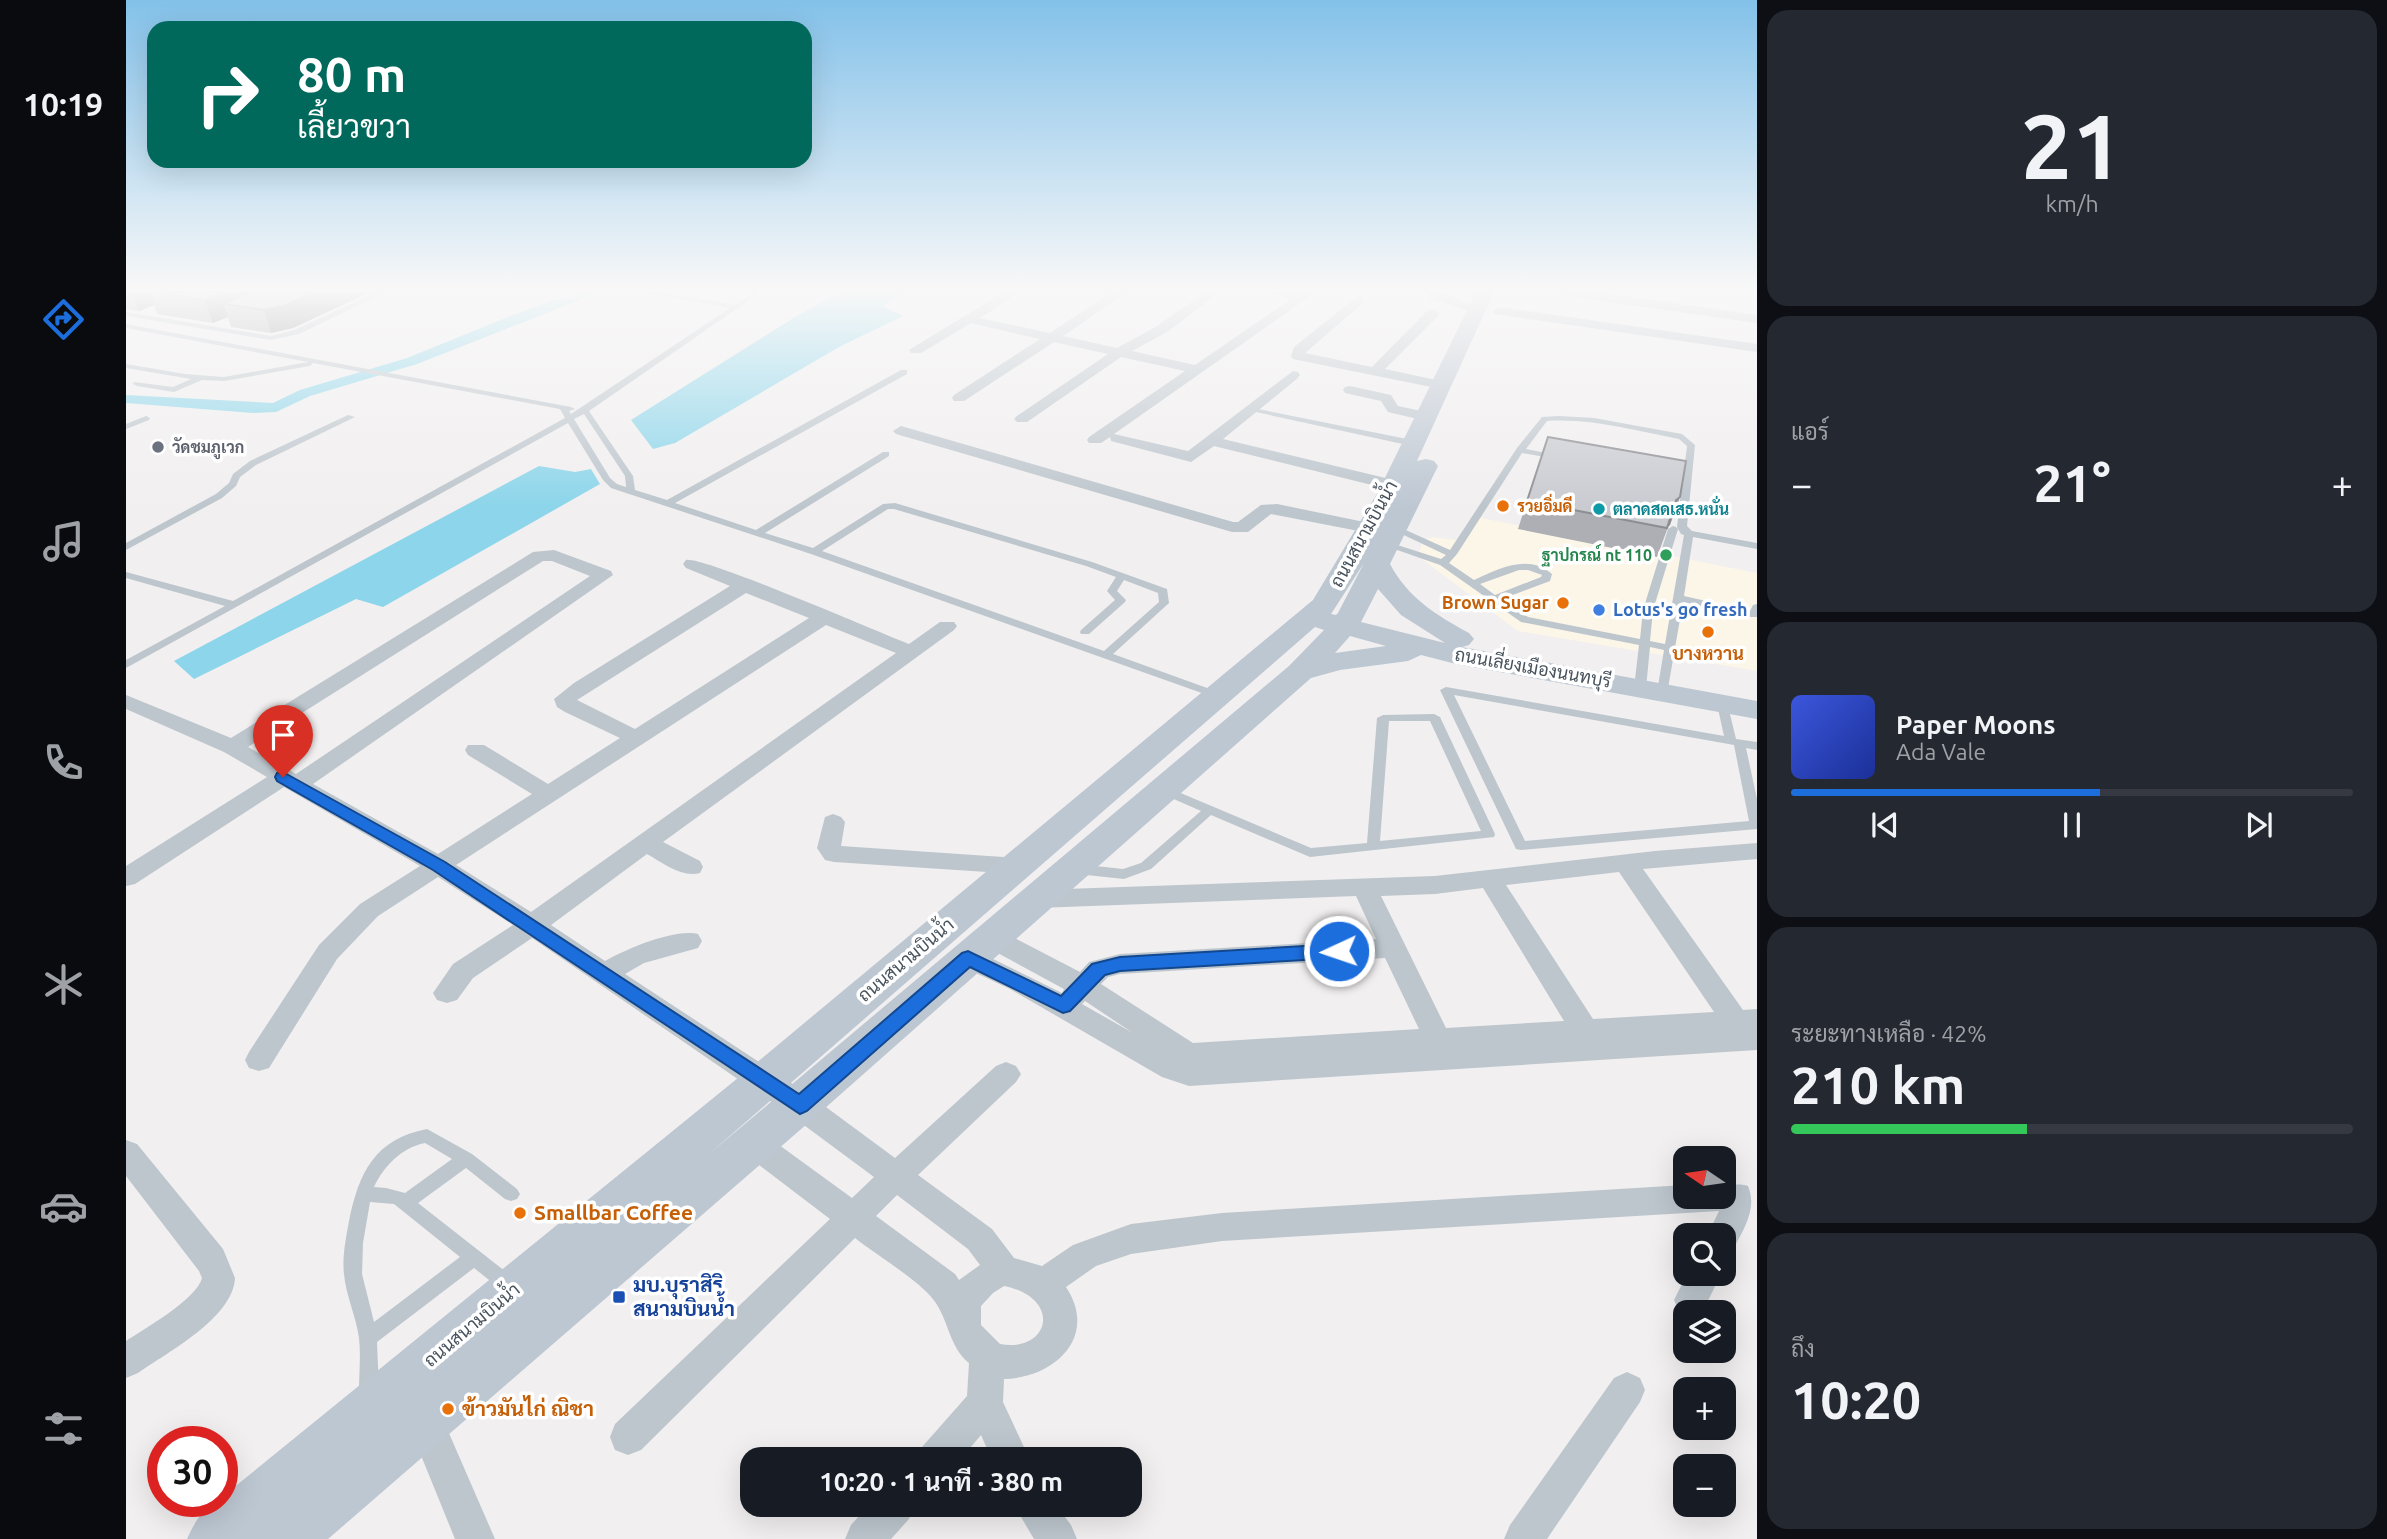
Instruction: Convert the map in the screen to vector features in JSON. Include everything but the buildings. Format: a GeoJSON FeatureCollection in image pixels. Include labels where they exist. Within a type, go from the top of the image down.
{"type":"FeatureCollection","features":[{"type":"Feature","properties":{"kind":"main road","name":"ถนนสนามบินน้ำ"},"geometry":{"type":"LineString","coordinates":[[285,1539],[753,1143],[782,1093],[909,956],[1220,696],[1332,616],[1350,567],[1453,364]]}},
{"type":"Feature","properties":{"kind":"main road","name":"ถนนสนามบินน้ำ"},"geometry":{"type":"LineString","coordinates":[[216,1539],[515,1289],[968,958],[1300,672],[1332,616],[1387,546],[1463,364]]}},
{"type":"Feature","properties":{"kind":"main road"},"geometry":{"type":"LineString","coordinates":[[1387,546],[1394,595],[1457,647]]}},
{"type":"Feature","properties":{"kind":"main road","name":"ถนนเลี่ยงเมืองนนทบุรี"},"geometry":{"type":"LineString","coordinates":[[1332,616],[1457,647],[1654,669],[1757,692]]}},
{"type":"Feature","properties":{"kind":"main road"},"geometry":{"type":"LineString","coordinates":[[1300,672],[1369,655],[1457,647]]}},
{"type":"Feature","properties":{"kind":"main road","name":"ถนนเลี่ยงเมืองนนทบุรี"},"geometry":{"type":"LineString","coordinates":[[1654,669],[1723,704],[1757,710]]}},
{"type":"Feature","properties":{"kind":"main road"},"geometry":{"type":"LineString","coordinates":[[909,956],[968,958],[955,919]]}},
{"type":"Feature","properties":{"kind":"street"},"geometry":{"type":"LineString","coordinates":[[959,398],[1011,364]]}},
{"type":"Feature","properties":{"kind":"street"},"geometry":{"type":"LineString","coordinates":[[1022,419],[1102,364]]}},
{"type":"Feature","properties":{"kind":"street"},"geometry":{"type":"LineString","coordinates":[[1170,364],[1199,370]]}},
{"type":"Feature","properties":{"kind":"street"},"geometry":{"type":"LineString","coordinates":[[1095,440],[1208,364]]}},
{"type":"Feature","properties":{"kind":"street"},"geometry":{"type":"LineString","coordinates":[[1340,364],[1441,385]]}},
{"type":"Feature","properties":{"kind":"street"},"geometry":{"type":"LineString","coordinates":[[1375,372],[1383,364]]}},
{"type":"Feature","properties":{"kind":"street"},"geometry":{"type":"LineString","coordinates":[[1117,438],[1191,457],[1293,375]]}},
{"type":"Feature","properties":{"kind":"street"},"geometry":{"type":"LineString","coordinates":[[1350,390],[1386,398],[1393,409],[1426,416]]}},
{"type":"Feature","properties":{"kind":"street"},"geometry":{"type":"LineString","coordinates":[[901,431],[1232,527],[1242,528],[1266,509],[1277,509],[1369,528]]}},
{"type":"Feature","properties":{"kind":"street"},"geometry":{"type":"LineString","coordinates":[[1213,441],[1392,485]]}},
{"type":"Feature","properties":{"kind":"street"},"geometry":{"type":"LineString","coordinates":[[126,878],[290,780],[595,584],[604,575],[554,555],[539,556],[232,747]]}},
{"type":"Feature","properties":{"kind":"street"},"geometry":{"type":"LineString","coordinates":[[692,564],[911,652]]}},
{"type":"Feature","properties":{"kind":"street"},"geometry":{"type":"LineString","coordinates":[[638,739],[573,707],[565,702],[565,699],[747,584]]}},
{"type":"Feature","properties":{"kind":"street"},"geometry":{"type":"LineString","coordinates":[[259,1060],[328,953],[369,910],[824,617]]}},
{"type":"Feature","properties":{"kind":"street"},"geometry":{"type":"LineString","coordinates":[[447,993],[463,971],[532,925],[947,626]]}},
{"type":"Feature","properties":{"kind":"street"},"geometry":{"type":"LineString","coordinates":[[132,710],[232,747],[439,866],[532,925],[782,1093],[896,1176],[980,1239],[1004,1271]]}},
{"type":"Feature","properties":{"kind":"street"},"geometry":{"type":"LineString","coordinates":[[476,750],[549,795]]}},
{"type":"Feature","properties":{"kind":"street"},"geometry":{"type":"LineString","coordinates":[[833,822],[829,848],[834,854],[1018,866]]}},
{"type":"Feature","properties":{"kind":"street"},"geometry":{"type":"LineString","coordinates":[[645,843],[691,867]]}},
{"type":"Feature","properties":{"kind":"street"},"geometry":{"type":"LineString","coordinates":[[1037,899],[1365,889],[1757,850]]}},
{"type":"Feature","properties":{"kind":"street"},"geometry":{"type":"LineString","coordinates":[[1626,863],[1749,1030]]}},
{"type":"Feature","properties":{"kind":"street"},"geometry":{"type":"LineString","coordinates":[[1489,878],[1584,1029]]}},
{"type":"Feature","properties":{"kind":"street"},"geometry":{"type":"LineString","coordinates":[[1365,889],[1437,1038]]}},
{"type":"Feature","properties":{"kind":"street"},"geometry":{"type":"LineString","coordinates":[[604,974],[635,956],[689,941]]}},
{"type":"Feature","properties":{"kind":"street"},"geometry":{"type":"LineString","coordinates":[[1063,1006],[1099,969],[1120,964],[1393,948]]}},
{"type":"Feature","properties":{"kind":"street"},"geometry":{"type":"LineString","coordinates":[[968,958],[1063,1006],[1172,1069],[1191,1064],[1749,1030]]}},
{"type":"Feature","properties":{"kind":"street"},"geometry":{"type":"LineString","coordinates":[[968,958],[1084,987],[1179,1049],[1191,1064]]}},
{"type":"Feature","properties":{"kind":"street"},"geometry":{"type":"LineString","coordinates":[[1371,1053],[1437,1038],[1584,1029],[1749,1030]]}},
{"type":"Feature","properties":{"kind":"street"},"geometry":{"type":"LineString","coordinates":[[628,1437],[896,1176],[1006,1074]]}},
{"type":"Feature","properties":{"kind":"street"},"geometry":{"type":"LineString","coordinates":[[753,1143],[943,1285],[962,1314],[965,1330],[974,1345],[987,1356],[1000,1361],[1017,1362],[1034,1358],[1054,1342],[1060,1327],[1060,1311],[1055,1297],[1044,1284],[1020,1272],[1004,1271],[988,1275],[975,1285],[966,1297],[962,1314]]}},
{"type":"Feature","properties":{"kind":"street"},"geometry":{"type":"LineString","coordinates":[[126,1153],[211,1260],[219,1274],[216,1289],[205,1304],[126,1361]]}},
{"type":"Feature","properties":{"kind":"street"},"geometry":{"type":"LineString","coordinates":[[1044,1284],[1085,1255],[1131,1239],[1209,1228],[1673,1200]]}},
{"type":"Feature","properties":{"kind":"street"},"geometry":{"type":"LineString","coordinates":[[987,1356],[985,1403],[1006,1447]]}},
{"type":"Feature","properties":{"kind":"street"},"geometry":{"type":"LineString","coordinates":[[1524,1539],[1627,1390]]}},
{"type":"Feature","properties":{"kind":"street"},"geometry":{"type":"LineString","coordinates":[[947,1447],[985,1403]]}},
{"type":"Feature","properties":{"kind":"street"},"geometry":{"type":"LineString","coordinates":[[425,1421],[475,1539]]}},
{"type":"Feature","properties":{"kind":"street"},"geometry":{"type":"LineString","coordinates":[[865,1539],[884,1517]]}},
{"type":"Feature","properties":{"kind":"street"},"geometry":{"type":"LineString","coordinates":[[1041,1517],[1057,1539]]}},
{"type":"Feature","properties":{"kind":"lane"},"geometry":{"type":"LineString","coordinates":[[126,366],[201,377],[236,377],[312,364]]}},
{"type":"Feature","properties":{"kind":"lane"},"geometry":{"type":"LineString","coordinates":[[322,364],[566,414],[607,480],[614,486],[814,552],[1220,696]]}},
{"type":"Feature","properties":{"kind":"lane"},"geometry":{"type":"LineString","coordinates":[[126,665],[566,414],[585,411],[654,364]]}},
{"type":"Feature","properties":{"kind":"lane"},"geometry":{"type":"LineString","coordinates":[[668,503],[904,372]]}},
{"type":"Feature","properties":{"kind":"lane"},"geometry":{"type":"LineString","coordinates":[[137,384],[174,390],[201,377]]}},
{"type":"Feature","properties":{"kind":"lane"},"geometry":{"type":"LineString","coordinates":[[1251,409],[1412,443]]}},
{"type":"Feature","properties":{"kind":"lane"},"geometry":{"type":"LineString","coordinates":[[585,411],[629,476],[631,490]]}},
{"type":"Feature","properties":{"kind":"lane"},"geometry":{"type":"LineString","coordinates":[[126,547],[219,496],[233,484],[236,476],[253,463],[351,417]]}},
{"type":"Feature","properties":{"kind":"lane"},"geometry":{"type":"LineString","coordinates":[[126,427],[146,418]]}},
{"type":"Feature","properties":{"kind":"lane"},"geometry":{"type":"LineString","coordinates":[[1443,563],[1452,554],[1520,450],[1545,419],[1575,419],[1682,437],[1691,445],[1681,530],[1679,598],[1654,669]]}},
{"type":"Feature","properties":{"kind":"lane"},"geometry":{"type":"LineString","coordinates":[[1520,450],[1570,460]]}},
{"type":"Feature","properties":{"kind":"lane"},"geometry":{"type":"LineString","coordinates":[[758,533],[886,454]]}},
{"type":"Feature","properties":{"kind":"lane"},"geometry":{"type":"LineString","coordinates":[[1651,475],[1687,482]]}},
{"type":"Feature","properties":{"kind":"lane"},"geometry":{"type":"LineString","coordinates":[[814,552],[886,506],[895,506],[1124,575],[1163,591],[1164,603],[1105,656]]}},
{"type":"Feature","properties":{"kind":"lane"},"geometry":{"type":"LineString","coordinates":[[1681,530],[1757,546]]}},
{"type":"Feature","properties":{"kind":"lane"},"geometry":{"type":"LineString","coordinates":[[1654,669],[1648,610],[1681,530]]}},
{"type":"Feature","properties":{"kind":"lane"},"geometry":{"type":"LineString","coordinates":[[1387,546],[1452,554]]}},
{"type":"Feature","properties":{"kind":"lane"},"geometry":{"type":"LineString","coordinates":[[1387,546],[1443,563],[1525,620],[1654,669]]}},
{"type":"Feature","properties":{"kind":"lane"},"geometry":{"type":"LineString","coordinates":[[1472,584],[1516,566],[1527,565],[1547,574],[1546,579],[1493,599]]}},
{"type":"Feature","properties":{"kind":"lane"},"geometry":{"type":"LineString","coordinates":[[1085,632],[1121,600],[1112,591],[1124,575]]}},
{"type":"Feature","properties":{"kind":"lane"},"geometry":{"type":"LineString","coordinates":[[129,578],[234,605]]}},
{"type":"Feature","properties":{"kind":"lane"},"geometry":{"type":"LineString","coordinates":[[1679,598],[1750,614],[1755,614],[1757,607]]}},
{"type":"Feature","properties":{"kind":"lane"},"geometry":{"type":"LineString","coordinates":[[1723,704],[1735,742],[1754,800],[1756,825],[1521,846],[1446,690],[1735,742],[1757,747]]}},
{"type":"Feature","properties":{"kind":"lane"},"geometry":{"type":"LineString","coordinates":[[1164,789],[1310,853],[1489,834],[1434,717],[1383,718],[1373,846]]}},
{"type":"Feature","properties":{"kind":"lane"},"geometry":{"type":"LineString","coordinates":[[1073,869],[1125,874],[1146,866],[1210,809]]}},
{"type":"Feature","properties":{"kind":"lane"},"geometry":{"type":"LineString","coordinates":[[369,1410],[368,1338],[353,1274],[354,1243],[363,1194],[370,1175],[378,1163],[419,1137],[427,1136],[466,1159],[511,1194]]}},
{"type":"Feature","properties":{"kind":"lane"},"geometry":{"type":"LineString","coordinates":[[406,1202],[466,1159]]}},
{"type":"Feature","properties":{"kind":"lane"},"geometry":{"type":"LineString","coordinates":[[363,1194],[386,1195],[406,1202],[515,1289]]}},
{"type":"Feature","properties":{"kind":"lane"},"geometry":{"type":"LineString","coordinates":[[368,1338],[474,1257]]}},
{"type":"Feature","properties":{"kind":"shaded area"},"geometry":{"type":"Polygon","coordinates":[[[1477,517],[1757,573],[1757,671],[1518,631],[1418,556],[1423,540],[1433,537],[1463,541],[1477,517]]]}},
{"type":"Feature","properties":{"kind":"water"},"geometry":{"type":"Polygon","coordinates":[[[720,364],[810,364],[675,443],[653,449],[631,420],[720,364]]]}},
{"type":"Feature","properties":{"kind":"water"},"geometry":{"type":"Polygon","coordinates":[[[539,466],[575,472],[591,469],[600,484],[383,607],[356,599],[194,679],[174,661],[539,466]]]}},
{"type":"Feature","properties":{"kind":"waterway"},"geometry":{"type":"LineString","coordinates":[[126,399],[253,408],[276,407],[305,393],[403,364]]}},
{"type":"Feature","properties":{"kind":"place","name":"วัดชมภูเวก"},"geometry":{"type":"Point","coordinates":[158,447]}},
{"type":"Feature","properties":{"kind":"place","name":"รวยอิ่มดี"},"geometry":{"type":"Point","coordinates":[1503,506]}},
{"type":"Feature","properties":{"kind":"place","name":"ตลาดสดเสธ.หนั่น"},"geometry":{"type":"Point","coordinates":[1599,509]}},
{"type":"Feature","properties":{"kind":"place","name":"ฐาปกรณ์ nt 110"},"geometry":{"type":"Point","coordinates":[1666,555]}},
{"type":"Feature","properties":{"kind":"place","name":"Brown Sugar"},"geometry":{"type":"Point","coordinates":[1563,603]}},
{"type":"Feature","properties":{"kind":"place","name":"Lotus's go fresh"},"geometry":{"type":"Point","coordinates":[1599,610]}},
{"type":"Feature","properties":{"kind":"place","name":"บางหวาน"},"geometry":{"type":"Point","coordinates":[1708,632]}},
{"type":"Feature","properties":{"kind":"place","name":"Smallbar Coffee"},"geometry":{"type":"Point","coordinates":[520,1213]}},
{"type":"Feature","properties":{"kind":"place","name":"มบ.บุราสิริ สนามบินน้ำ"},"geometry":{"type":"Point","coordinates":[619,1297]}},
{"type":"Feature","properties":{"kind":"place","name":"ข้าวมันไก่ ณิชา"},"geometry":{"type":"Point","coordinates":[448,1409]}},
{"type":"Feature","properties":{"kind":"route"},"geometry":{"type":"LineString","coordinates":[[283,777],[439,866],[532,925],[800,1105],[968,958],[1063,1006],[1099,969],[1120,964],[1339,951]]}}]}
